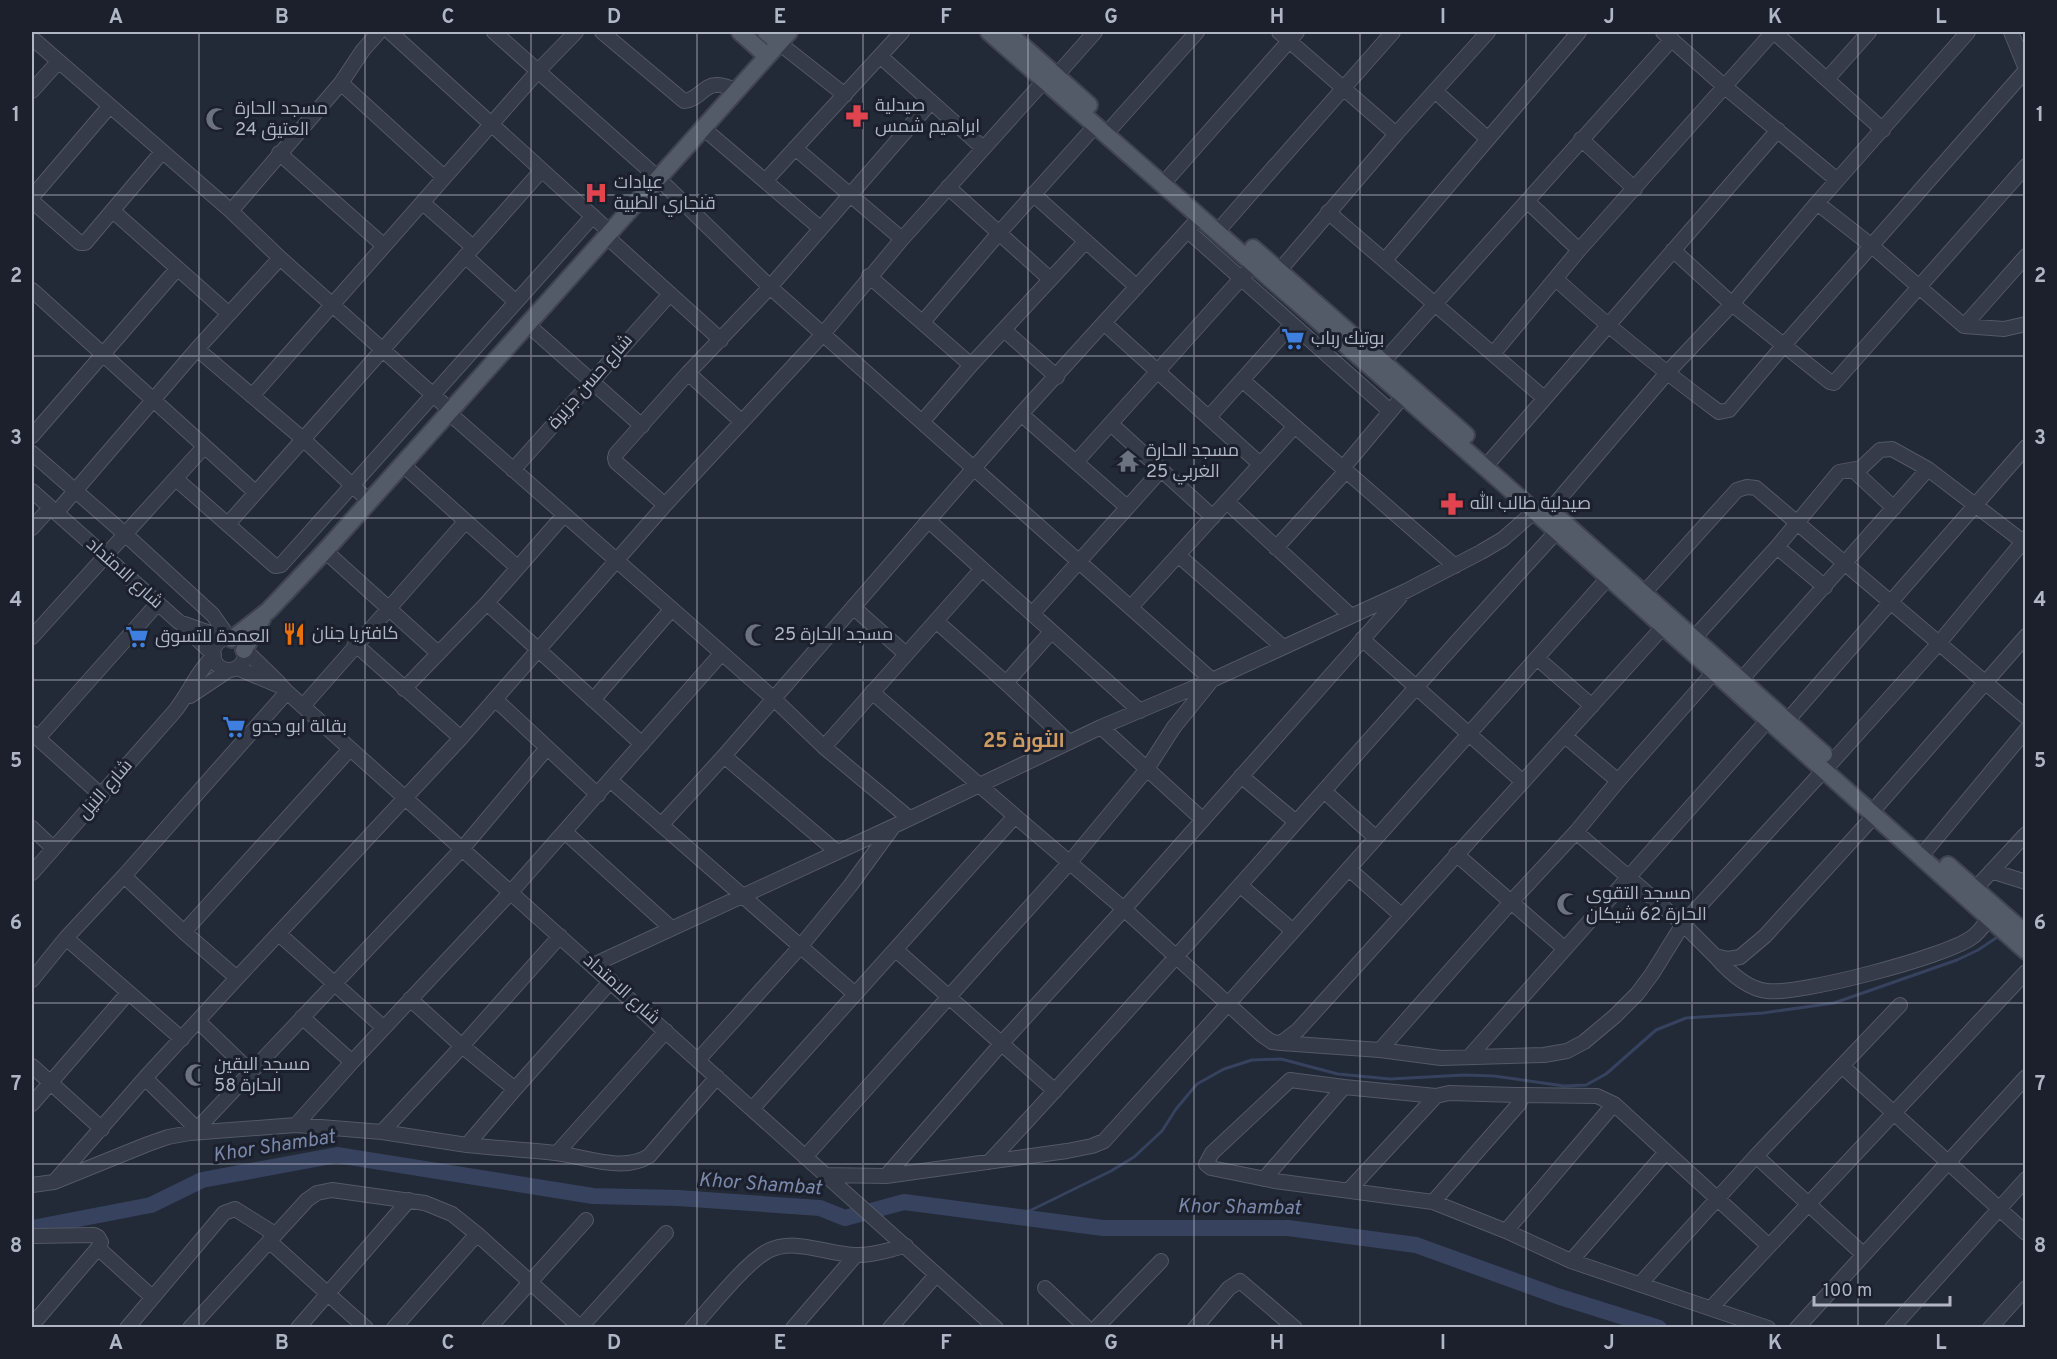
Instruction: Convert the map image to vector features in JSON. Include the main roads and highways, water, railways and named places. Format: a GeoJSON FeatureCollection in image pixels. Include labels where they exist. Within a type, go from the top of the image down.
{"type":"FeatureCollection","features":[{"type":"Feature","properties":{"kind":"main road"},"geometry":{"type":"LineString","coordinates":[[236,643],[325,551],[784,37],[766,32]]}},
{"type":"Feature","properties":{"kind":"main road"},"geometry":{"type":"LineString","coordinates":[[989,32],[1113,126],[1383,362],[1492,459],[1543,511],[1557,531],[1608,578],[1768,720],[1828,766],[2013,932]]}},
{"type":"Feature","properties":{"kind":"main road"},"geometry":{"type":"LineString","coordinates":[[1007,32],[1096,125],[1404,395],[1644,593],[1787,721],[1828,766]]}},
{"type":"Feature","properties":{"kind":"main road"},"geometry":{"type":"LineString","coordinates":[[745,33],[767,56]]}},
{"type":"Feature","properties":{"kind":"main road"},"geometry":{"type":"LineString","coordinates":[[1877,809],[1928,848],[1975,889],[2013,932]]}},
{"type":"Feature","properties":{"kind":"waterway"},"geometry":{"type":"LineString","coordinates":[[1017,1217],[1111,1171],[1134,1157],[1162,1131],[1176,1109],[1197,1084],[1224,1069],[1252,1060],[1281,1059],[1338,1074],[1390,1079],[1464,1075],[1494,1076],[1564,1086],[1586,1085],[1606,1074],[1656,1030],[1686,1018],[1763,1013],[1834,1003],[1957,960],[1999,936]]}},
{"type":"Feature","properties":{"kind":"waterway","name":"Khor Shambat"},"geometry":{"type":"LineString","coordinates":[[32,1228],[151,1205],[202,1180],[337,1155],[593,1196],[678,1198],[820,1208],[845,1218],[904,1202],[1103,1228],[1288,1228],[1416,1245],[1557,1296],[1659,1328]]}},
{"type":"Feature","properties":{"kind":"place","name":"صيدلية ابراهيم شمس"},"geometry":{"type":"Point","coordinates":[857,116]}},
{"type":"Feature","properties":{"kind":"place","name":"مسجد الحارة 24 العتيق"},"geometry":{"type":"Point","coordinates":[217,119]}},
{"type":"Feature","properties":{"kind":"place","name":"عيادات قنجاري الطبية"},"geometry":{"type":"Point","coordinates":[596,193]}},
{"type":"Feature","properties":{"kind":"place","name":"بوتيك رباب"},"geometry":{"type":"Point","coordinates":[1293,339]}},
{"type":"Feature","properties":{"kind":"place","name":"مسجد الحارة 25 الغربي"},"geometry":{"type":"Point","coordinates":[1128,461]}},
{"type":"Feature","properties":{"kind":"place","name":"صيدلية طالب الله"},"geometry":{"type":"Point","coordinates":[1452,504]}},
{"type":"Feature","properties":{"kind":"place","name":"كافتريا جنان"},"geometry":{"type":"Point","coordinates":[294,634]}},
{"type":"Feature","properties":{"kind":"place","name":"مسجد الحارة 25"},"geometry":{"type":"Point","coordinates":[756,635]}},
{"type":"Feature","properties":{"kind":"place","name":"العمدة للتسوق"},"geometry":{"type":"Point","coordinates":[137,637]}},
{"type":"Feature","properties":{"kind":"place","name":"بقالة ابو جدو"},"geometry":{"type":"Point","coordinates":[234,727]}},
{"type":"Feature","properties":{"kind":"place","name":"مسجد التقوى الحارة 62 شيكان"},"geometry":{"type":"Point","coordinates":[1568,904]}},
{"type":"Feature","properties":{"kind":"place","name":"مسجد اليقين الحارة 58"},"geometry":{"type":"Point","coordinates":[196,1075]}},
{"type":"Feature","properties":{"kind":"district","name":"الثورة 25"},"geometry":{"type":"Point","coordinates":[1024,742]}}]}
